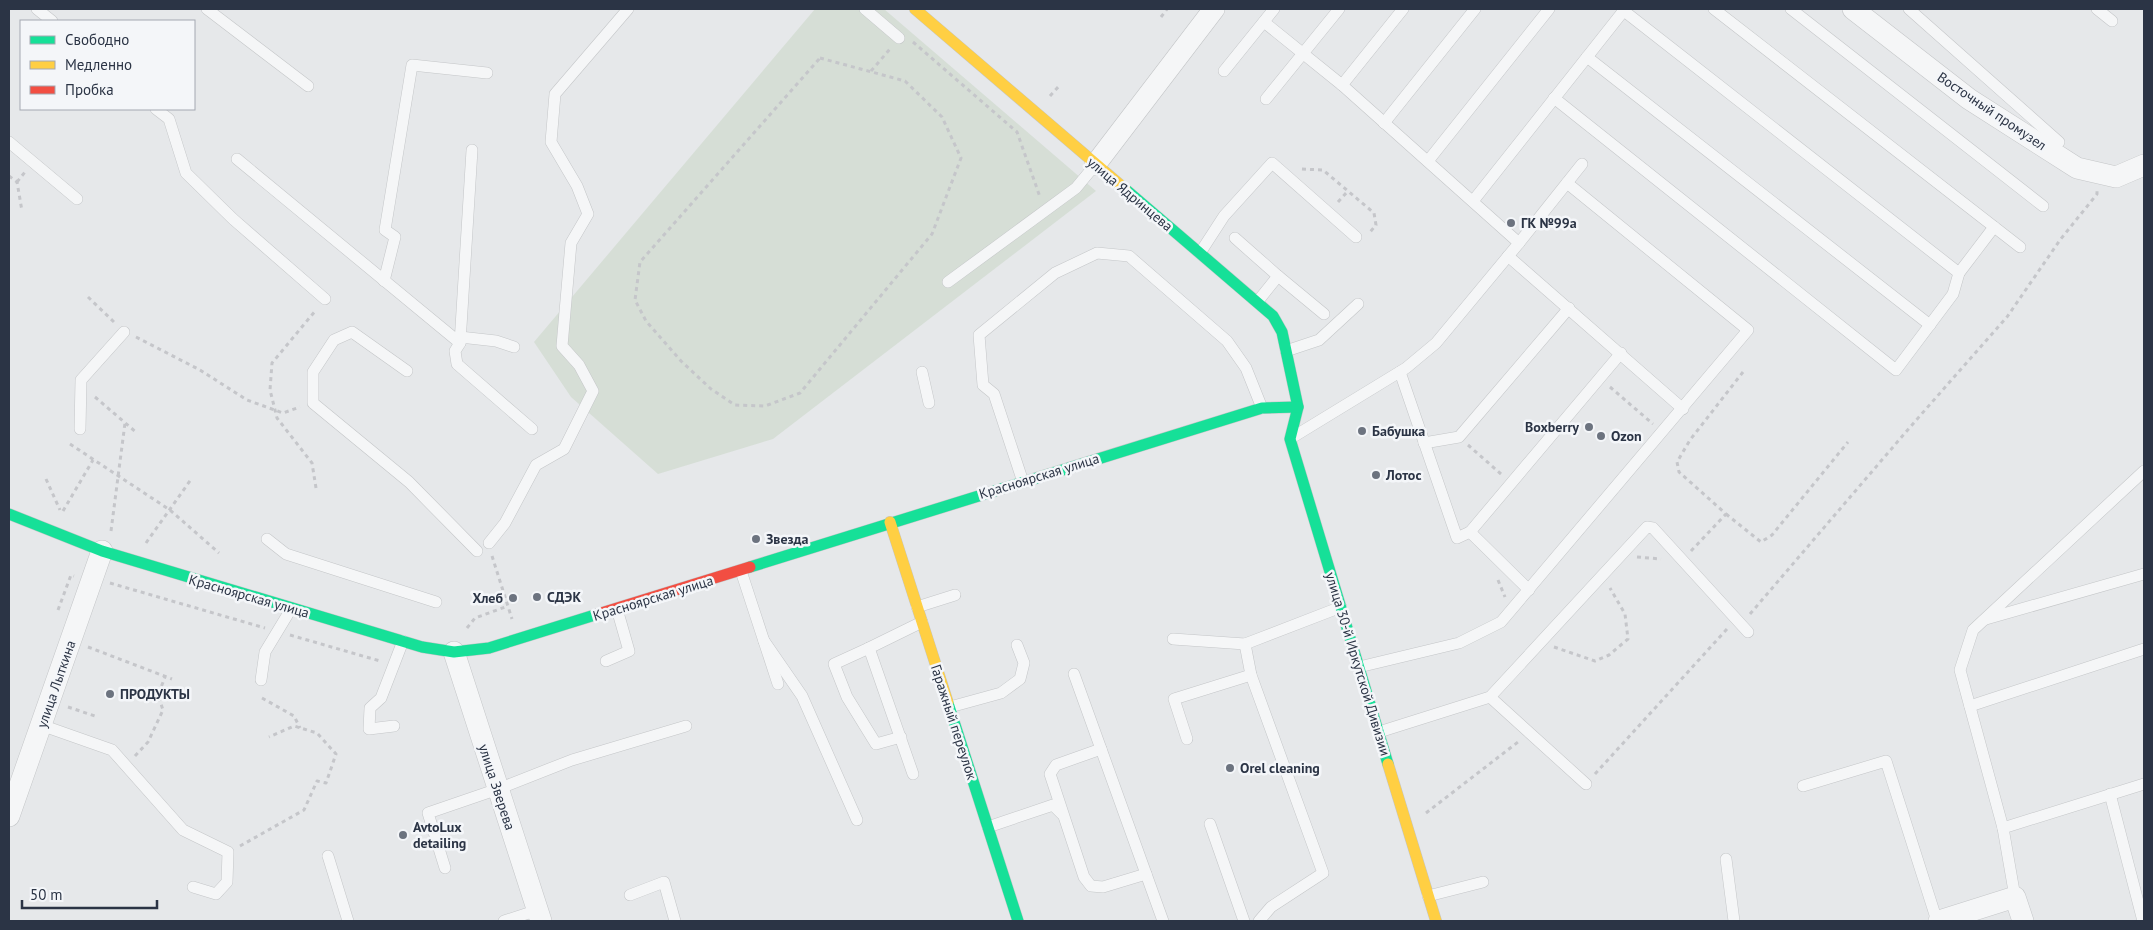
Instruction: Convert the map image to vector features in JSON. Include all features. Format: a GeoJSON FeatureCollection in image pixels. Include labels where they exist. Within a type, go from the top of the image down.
{"type":"FeatureCollection","features":[{"type":"Feature","properties":{"kind":"street","name":"улица Ядринцева"},"geometry":{"type":"LineString","coordinates":[[915,9],[1095,165],[1258,301],[1273,316],[1282,332],[1298,406]]}},
{"type":"Feature","properties":{"kind":"street"},"geometry":{"type":"LineString","coordinates":[[1095,165],[1210,10]]}},
{"type":"Feature","properties":{"kind":"street","name":"Восточный промузел"},"geometry":{"type":"LineString","coordinates":[[1865,12],[1969,99],[2058,144],[2077,168],[2116,177],[2144,164]]}},
{"type":"Feature","properties":{"kind":"street"},"geometry":{"type":"LineString","coordinates":[[1290,440],[1298,406]]}},
{"type":"Feature","properties":{"kind":"street","name":"Красноярская улица"},"geometry":{"type":"LineString","coordinates":[[9,514],[102,551],[403,642],[454,652],[488,648],[819,548],[890,522],[1262,408],[1298,406]]}},
{"type":"Feature","properties":{"kind":"street","name":"улица 30-й Иркутской Дивизии"},"geometry":{"type":"LineString","coordinates":[[1290,440],[1435,921]]}},
{"type":"Feature","properties":{"kind":"street","name":"Гаражный переулок"},"geometry":{"type":"LineString","coordinates":[[890,522],[1018,921]]}},
{"type":"Feature","properties":{"kind":"street","name":"улица Лыткина"},"geometry":{"type":"LineString","coordinates":[[11,806],[102,551]]}},
{"type":"Feature","properties":{"kind":"street","name":"улица Зверева"},"geometry":{"type":"LineString","coordinates":[[454,652],[540,916]]}},
{"type":"Feature","properties":{"kind":"street"},"geometry":{"type":"LineString","coordinates":[[1938,921],[2015,897],[2023,921]]}},
{"type":"Feature","properties":{"kind":"lane"},"geometry":{"type":"LineString","coordinates":[[37,9],[51,20]]}},
{"type":"Feature","properties":{"kind":"lane"},"geometry":{"type":"LineString","coordinates":[[206,9],[308,86]]}},
{"type":"Feature","properties":{"kind":"lane"},"geometry":{"type":"LineString","coordinates":[[490,542],[505,523],[536,465],[564,449],[593,391],[579,365],[562,346],[571,243],[588,214],[577,186],[551,142],[555,94],[628,9]]}},
{"type":"Feature","properties":{"kind":"lane"},"geometry":{"type":"LineString","coordinates":[[865,9],[899,38]]}},
{"type":"Feature","properties":{"kind":"lane"},"geometry":{"type":"LineString","coordinates":[[1224,72],[1274,9]]}},
{"type":"Feature","properties":{"kind":"lane"},"geometry":{"type":"LineString","coordinates":[[1266,99],[1339,9]]}},
{"type":"Feature","properties":{"kind":"lane"},"geometry":{"type":"LineString","coordinates":[[1342,85],[1403,9]]}},
{"type":"Feature","properties":{"kind":"lane"},"geometry":{"type":"LineString","coordinates":[[1384,123],[1475,9]]}},
{"type":"Feature","properties":{"kind":"lane"},"geometry":{"type":"LineString","coordinates":[[1428,161],[1549,9]]}},
{"type":"Feature","properties":{"kind":"lane"},"geometry":{"type":"LineString","coordinates":[[1714,9],[2020,248]]}},
{"type":"Feature","properties":{"kind":"lane"},"geometry":{"type":"LineString","coordinates":[[1791,9],[2043,206]]}},
{"type":"Feature","properties":{"kind":"lane"},"geometry":{"type":"LineString","coordinates":[[1909,9],[2058,144]]}},
{"type":"Feature","properties":{"kind":"lane"},"geometry":{"type":"LineString","coordinates":[[2097,9],[2112,21]]}},
{"type":"Feature","properties":{"kind":"lane"},"geometry":{"type":"LineString","coordinates":[[1473,201],[1624,10],[1959,272]]}},
{"type":"Feature","properties":{"kind":"lane"},"geometry":{"type":"LineString","coordinates":[[1264,22],[1342,85],[1518,243]]}},
{"type":"Feature","properties":{"kind":"lane"},"geometry":{"type":"LineString","coordinates":[[1587,57],[1930,325]]}},
{"type":"Feature","properties":{"kind":"lane"},"geometry":{"type":"LineString","coordinates":[[384,281],[395,237],[385,230],[412,65],[487,73]]}},
{"type":"Feature","properties":{"kind":"lane"},"geometry":{"type":"LineString","coordinates":[[1554,98],[1896,370],[1953,294],[1959,272],[1994,227]]}},
{"type":"Feature","properties":{"kind":"lane"},"geometry":{"type":"LineString","coordinates":[[157,110],[169,119],[186,173],[233,219],[325,299]]}},
{"type":"Feature","properties":{"kind":"lane"},"geometry":{"type":"LineString","coordinates":[[9,142],[77,199]]}},
{"type":"Feature","properties":{"kind":"lane"},"geometry":{"type":"LineString","coordinates":[[472,150],[460,340],[455,351],[456,364],[532,429]]}},
{"type":"Feature","properties":{"kind":"lane"},"geometry":{"type":"LineString","coordinates":[[237,159],[384,281],[460,340],[496,341],[514,347]]}},
{"type":"Feature","properties":{"kind":"lane"},"geometry":{"type":"LineString","coordinates":[[1200,253],[1224,216],[1272,164],[1356,237]]}},
{"type":"Feature","properties":{"kind":"lane"},"geometry":{"type":"LineString","coordinates":[[1290,440],[1400,372],[1436,343],[1582,164]]}},
{"type":"Feature","properties":{"kind":"lane"},"geometry":{"type":"LineString","coordinates":[[948,282],[1076,188],[1095,165]]}},
{"type":"Feature","properties":{"kind":"lane"},"geometry":{"type":"LineString","coordinates":[[1359,667],[1459,643],[1501,622],[1748,330],[1567,183]]}},
{"type":"Feature","properties":{"kind":"lane"},"geometry":{"type":"LineString","coordinates":[[1235,238],[1324,314]]}},
{"type":"Feature","properties":{"kind":"lane"},"geometry":{"type":"LineString","coordinates":[[1023,482],[994,394],[983,386],[978,335],[1055,273],[1097,253],[1129,256],[1227,341],[1246,368],[1262,408]]}},
{"type":"Feature","properties":{"kind":"lane"},"geometry":{"type":"LineString","coordinates":[[1508,256],[1683,409]]}},
{"type":"Feature","properties":{"kind":"lane"},"geometry":{"type":"LineString","coordinates":[[1258,301],[1278,276]]}},
{"type":"Feature","properties":{"kind":"lane"},"geometry":{"type":"LineString","coordinates":[[1286,351],[1320,340],[1358,304]]}},
{"type":"Feature","properties":{"kind":"lane"},"geometry":{"type":"LineString","coordinates":[[1424,443],[1458,436],[1569,308]]}},
{"type":"Feature","properties":{"kind":"lane"},"geometry":{"type":"LineString","coordinates":[[80,429],[81,380],[124,332]]}},
{"type":"Feature","properties":{"kind":"lane"},"geometry":{"type":"LineString","coordinates":[[407,371],[352,332],[334,340],[313,372],[314,403],[409,482],[477,551]]}},
{"type":"Feature","properties":{"kind":"lane"},"geometry":{"type":"LineString","coordinates":[[1400,372],[1457,538],[1470,532],[1621,353]]}},
{"type":"Feature","properties":{"kind":"lane"},"geometry":{"type":"LineString","coordinates":[[922,372],[929,403]]}},
{"type":"Feature","properties":{"kind":"lane"},"geometry":{"type":"LineString","coordinates":[[2015,897],[2003,828],[1960,670],[1973,630],[2144,471]]}},
{"type":"Feature","properties":{"kind":"lane"},"geometry":{"type":"LineString","coordinates":[[1379,732],[1490,697],[1647,527],[1653,528],[1742,625]]}},
{"type":"Feature","properties":{"kind":"lane"},"geometry":{"type":"LineString","coordinates":[[1470,532],[1529,590]]}},
{"type":"Feature","properties":{"kind":"lane"},"geometry":{"type":"LineString","coordinates":[[267,538],[286,554],[436,602]]}},
{"type":"Feature","properties":{"kind":"lane"},"geometry":{"type":"LineString","coordinates":[[741,571],[778,684]]}},
{"type":"Feature","properties":{"kind":"lane"},"geometry":{"type":"LineString","coordinates":[[1984,620],[2144,574]]}},
{"type":"Feature","properties":{"kind":"lane"},"geometry":{"type":"LineString","coordinates":[[917,607],[955,595]]}},
{"type":"Feature","properties":{"kind":"lane"},"geometry":{"type":"LineString","coordinates":[[1173,639],[1245,644],[1341,607]]}},
{"type":"Feature","properties":{"kind":"lane"},"geometry":{"type":"LineString","coordinates":[[261,680],[265,652],[292,609]]}},
{"type":"Feature","properties":{"kind":"lane"},"geometry":{"type":"LineString","coordinates":[[606,661],[629,651],[617,609]]}},
{"type":"Feature","properties":{"kind":"lane"},"geometry":{"type":"LineString","coordinates":[[900,738],[876,744],[847,696],[834,664],[922,622]]}},
{"type":"Feature","properties":{"kind":"lane"},"geometry":{"type":"LineString","coordinates":[[764,641],[802,696],[857,820]]}},
{"type":"Feature","properties":{"kind":"lane"},"geometry":{"type":"LineString","coordinates":[[394,726],[369,729],[370,708],[381,698],[403,642]]}},
{"type":"Feature","properties":{"kind":"lane"},"geometry":{"type":"LineString","coordinates":[[1245,644],[1252,676],[1323,873],[1272,908],[1259,921]]}},
{"type":"Feature","properties":{"kind":"lane"},"geometry":{"type":"LineString","coordinates":[[950,707],[1002,693],[1020,679],[1024,662],[1017,645]]}},
{"type":"Feature","properties":{"kind":"lane"},"geometry":{"type":"LineString","coordinates":[[869,648],[914,774]]}},
{"type":"Feature","properties":{"kind":"lane"},"geometry":{"type":"LineString","coordinates":[[1970,706],[2144,649]]}},
{"type":"Feature","properties":{"kind":"lane"},"geometry":{"type":"LineString","coordinates":[[1074,674],[1163,921]]}},
{"type":"Feature","properties":{"kind":"lane"},"geometry":{"type":"LineString","coordinates":[[1187,739],[1174,700],[1252,676]]}},
{"type":"Feature","properties":{"kind":"lane"},"geometry":{"type":"LineString","coordinates":[[1490,697],[1586,784]]}},
{"type":"Feature","properties":{"kind":"lane"},"geometry":{"type":"LineString","coordinates":[[41,725],[112,750],[183,830],[228,852],[227,882],[216,894],[193,887]]}},
{"type":"Feature","properties":{"kind":"lane"},"geometry":{"type":"LineString","coordinates":[[445,868],[428,813],[498,789],[572,760],[686,726]]}},
{"type":"Feature","properties":{"kind":"lane"},"geometry":{"type":"LineString","coordinates":[[1101,749],[1056,766],[1050,774],[1084,877],[1090,886],[1104,887],[1146,874]]}},
{"type":"Feature","properties":{"kind":"lane"},"geometry":{"type":"LineString","coordinates":[[1803,786],[1886,761],[1938,921]]}},
{"type":"Feature","properties":{"kind":"lane"},"geometry":{"type":"LineString","coordinates":[[2003,828],[2144,784]]}},
{"type":"Feature","properties":{"kind":"lane"},"geometry":{"type":"LineString","coordinates":[[2110,794],[2143,918]]}},
{"type":"Feature","properties":{"kind":"lane"},"geometry":{"type":"LineString","coordinates":[[988,827],[1053,805],[1063,815]]}},
{"type":"Feature","properties":{"kind":"lane"},"geometry":{"type":"LineString","coordinates":[[1210,824],[1244,921]]}},
{"type":"Feature","properties":{"kind":"lane"},"geometry":{"type":"LineString","coordinates":[[328,856],[348,921]]}},
{"type":"Feature","properties":{"kind":"lane"},"geometry":{"type":"LineString","coordinates":[[1726,859],[1734,921]]}},
{"type":"Feature","properties":{"kind":"lane"},"geometry":{"type":"LineString","coordinates":[[630,895],[664,882],[674,921]]}},
{"type":"Feature","properties":{"kind":"lane"},"geometry":{"type":"LineString","coordinates":[[1428,896],[1482,882]]}},
{"type":"Feature","properties":{"kind":"lane"},"geometry":{"type":"LineString","coordinates":[[504,921],[540,916]]}},
{"type":"Feature","properties":{"kind":"path"},"geometry":{"type":"LineString","coordinates":[[1161,17],[1167,9]]}},
{"type":"Feature","properties":{"kind":"path"},"geometry":{"type":"LineString","coordinates":[[872,71],[899,38],[908,38],[1017,132],[1045,211]]}},
{"type":"Feature","properties":{"kind":"path"},"geometry":{"type":"LineString","coordinates":[[820,58],[872,71],[905,81],[942,117],[961,158],[932,234],[800,394],[765,406],[735,405],[711,389],[681,361],[646,321],[635,300],[640,262],[820,58]]}},
{"type":"Feature","properties":{"kind":"path"},"geometry":{"type":"LineString","coordinates":[[1048,99],[1060,85]]}},
{"type":"Feature","properties":{"kind":"path"},"geometry":{"type":"LineString","coordinates":[[1277,167],[1323,170],[1374,213],[1376,225],[1367,235],[1356,237]]}},
{"type":"Feature","properties":{"kind":"path"},"geometry":{"type":"LineString","coordinates":[[1586,784],[1742,625],[1911,426],[2007,317],[2060,240],[2097,194],[2094,172]]}},
{"type":"Feature","properties":{"kind":"path"},"geometry":{"type":"LineString","coordinates":[[9,176],[17,182],[22,211]]}},
{"type":"Feature","properties":{"kind":"path"},"geometry":{"type":"LineString","coordinates":[[88,297],[124,332],[200,370],[247,400],[283,413],[314,403]]}},
{"type":"Feature","properties":{"kind":"path"},"geometry":{"type":"LineString","coordinates":[[316,488],[312,463],[277,418],[270,390],[272,364],[325,299]]}},
{"type":"Feature","properties":{"kind":"path"},"geometry":{"type":"LineString","coordinates":[[1743,372],[1690,440],[1677,462],[1680,472],[1684,476],[1726,514],[1761,542],[1772,535],[1848,442]]}},
{"type":"Feature","properties":{"kind":"path"},"geometry":{"type":"LineString","coordinates":[[1600,379],[1663,432]]}},
{"type":"Feature","properties":{"kind":"path"},"geometry":{"type":"LineString","coordinates":[[81,385],[137,433]]}},
{"type":"Feature","properties":{"kind":"path"},"geometry":{"type":"LineString","coordinates":[[111,531],[125,423]]}},
{"type":"Feature","properties":{"kind":"path"},"geometry":{"type":"LineString","coordinates":[[1458,436],[1512,483]]}},
{"type":"Feature","properties":{"kind":"path"},"geometry":{"type":"LineString","coordinates":[[70,444],[170,510],[219,553]]}},
{"type":"Feature","properties":{"kind":"path"},"geometry":{"type":"LineString","coordinates":[[46,479],[62,514],[93,460]]}},
{"type":"Feature","properties":{"kind":"path"},"geometry":{"type":"LineString","coordinates":[[146,543],[192,478]]}},
{"type":"Feature","properties":{"kind":"path"},"geometry":{"type":"LineString","coordinates":[[1619,557],[1682,560],[1726,514]]}},
{"type":"Feature","properties":{"kind":"path"},"geometry":{"type":"LineString","coordinates":[[490,542],[492,555],[513,621]]}},
{"type":"Feature","properties":{"kind":"path"},"geometry":{"type":"LineString","coordinates":[[1539,643],[1595,661],[1609,655],[1628,639],[1625,614],[1602,574]]}},
{"type":"Feature","properties":{"kind":"path"},"geometry":{"type":"LineString","coordinates":[[58,611],[70,575],[92,578],[394,665]]}},
{"type":"Feature","properties":{"kind":"path"},"geometry":{"type":"LineString","coordinates":[[465,630],[475,618],[508,606]]}},
{"type":"Feature","properties":{"kind":"path"},"geometry":{"type":"LineString","coordinates":[[80,644],[172,679]]}},
{"type":"Feature","properties":{"kind":"path"},"geometry":{"type":"LineString","coordinates":[[126,766],[148,742],[163,710],[158,695],[165,677]]}},
{"type":"Feature","properties":{"kind":"path"},"geometry":{"type":"LineString","coordinates":[[262,698],[294,716],[300,728]]}},
{"type":"Feature","properties":{"kind":"path"},"geometry":{"type":"LineString","coordinates":[[60,704],[95,716]]}},
{"type":"Feature","properties":{"kind":"path"},"geometry":{"type":"LineString","coordinates":[[228,852],[304,810],[317,781],[326,782],[336,754],[317,734],[294,726],[268,737]]}},
{"type":"Feature","properties":{"kind":"path"},"geometry":{"type":"LineString","coordinates":[[1405,819],[1430,812],[1515,746],[1527,730]]}},
{"type":"Feature","properties":{"kind":"shaded area"},"geometry":{"type":"Polygon","coordinates":[[[815,9],[884,9],[1096,191],[773,439],[658,474],[571,397],[534,342],[815,9]]]}},
{"type":"Feature","properties":{"kind":"traffic: fast"},"geometry":{"type":"LineString","coordinates":[[1125,189],[1273,316],[1282,332],[1298,407],[1290,439],[1388,764]]}},
{"type":"Feature","properties":{"kind":"traffic: fast"},"geometry":{"type":"LineString","coordinates":[[750,567],[1262,408],[1298,407]]}},
{"type":"Feature","properties":{"kind":"traffic: fast"},"geometry":{"type":"LineString","coordinates":[[9,514],[102,551],[422,647],[454,652],[489,648],[598,614]]}},
{"type":"Feature","properties":{"kind":"traffic: fast"},"geometry":{"type":"LineString","coordinates":[[948,703],[1018,921]]}},
{"type":"Feature","properties":{"kind":"traffic: slow"},"geometry":{"type":"LineString","coordinates":[[915,9],[1125,189]]}},
{"type":"Feature","properties":{"kind":"traffic: slow"},"geometry":{"type":"LineString","coordinates":[[890,522],[948,703]]}},
{"type":"Feature","properties":{"kind":"traffic: slow"},"geometry":{"type":"LineString","coordinates":[[1388,764],[1436,921]]}},
{"type":"Feature","properties":{"kind":"traffic: jam"},"geometry":{"type":"LineString","coordinates":[[598,614],[750,567]]}},
{"type":"Feature","properties":{"kind":"place","name":"ГК №99а"},"geometry":{"type":"Point","coordinates":[1511,223]}},
{"type":"Feature","properties":{"kind":"place","name":"Boxberry"},"geometry":{"type":"Point","coordinates":[1589,427]}},
{"type":"Feature","properties":{"kind":"place","name":"Бабушка"},"geometry":{"type":"Point","coordinates":[1362,431]}},
{"type":"Feature","properties":{"kind":"place","name":"Ozon"},"geometry":{"type":"Point","coordinates":[1601,436]}},
{"type":"Feature","properties":{"kind":"place","name":"Лотос"},"geometry":{"type":"Point","coordinates":[1376,475]}},
{"type":"Feature","properties":{"kind":"place","name":"Звезда"},"geometry":{"type":"Point","coordinates":[756,539]}},
{"type":"Feature","properties":{"kind":"place","name":"СДЭК"},"geometry":{"type":"Point","coordinates":[537,597]}},
{"type":"Feature","properties":{"kind":"place","name":"Хлеб"},"geometry":{"type":"Point","coordinates":[513,598]}},
{"type":"Feature","properties":{"kind":"place","name":"ПРОДУКТЫ"},"geometry":{"type":"Point","coordinates":[110,694]}},
{"type":"Feature","properties":{"kind":"place","name":"Orel cleaning"},"geometry":{"type":"Point","coordinates":[1230,768]}},
{"type":"Feature","properties":{"kind":"place","name":"AvtoLux detailing"},"geometry":{"type":"Point","coordinates":[403,835]}}]}
